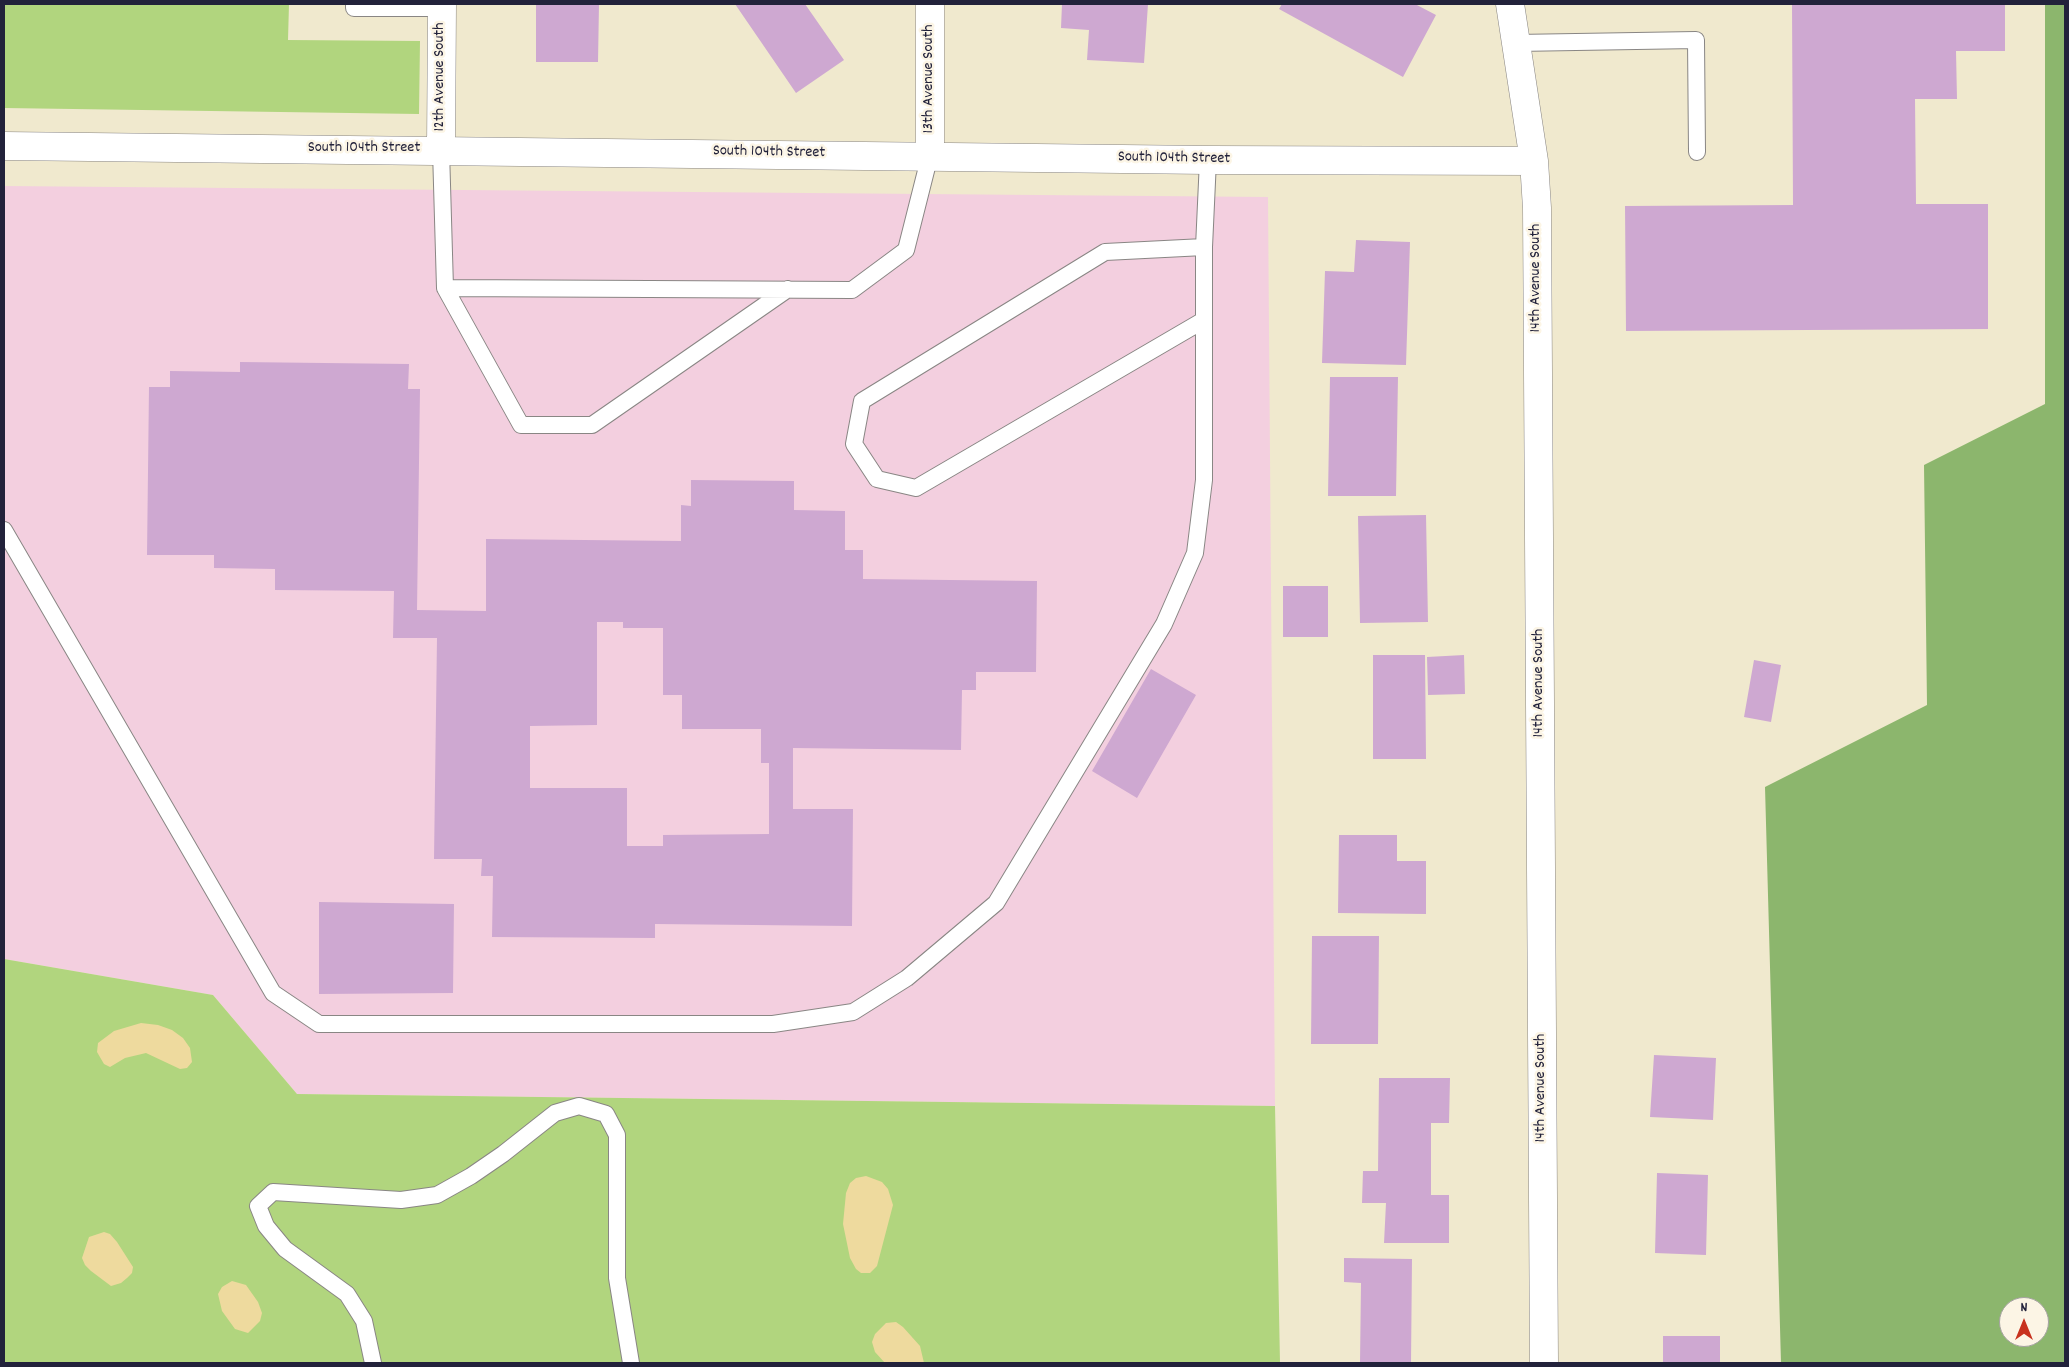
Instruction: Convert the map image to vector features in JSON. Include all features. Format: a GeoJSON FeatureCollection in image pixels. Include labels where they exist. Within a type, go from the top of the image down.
{"type":"FeatureCollection","features":[{"type":"Feature","properties":{"kind":"street","name":"13th Avenue South"},"geometry":{"type":"LineString","coordinates":[[930,4],[930,155]]}},
{"type":"Feature","properties":{"kind":"street","name":"14th Avenue South"},"geometry":{"type":"LineString","coordinates":[[1510,4],[1534,161],[1537,218],[1544,1363]]}},
{"type":"Feature","properties":{"kind":"street","name":"12th Avenue South"},"geometry":{"type":"LineString","coordinates":[[441,150],[442,6]]}},
{"type":"Feature","properties":{"kind":"street","name":"South 104th Street"},"geometry":{"type":"LineString","coordinates":[[4,146],[930,155],[1208,160],[1534,161]]}},
{"type":"Feature","properties":{"kind":"lane"},"geometry":{"type":"LineString","coordinates":[[354,4],[354,8],[442,6]]}},
{"type":"Feature","properties":{"kind":"lane"},"geometry":{"type":"LineString","coordinates":[[1516,43],[1696,40],[1697,152]]}},
{"type":"Feature","properties":{"kind":"lane"},"geometry":{"type":"LineString","coordinates":[[441,150],[445,288],[522,425],[592,425],[788,289]]}},
{"type":"Feature","properties":{"kind":"lane"},"geometry":{"type":"LineString","coordinates":[[445,288],[852,290],[906,250],[930,155]]}},
{"type":"Feature","properties":{"kind":"lane"},"geometry":{"type":"LineString","coordinates":[[4,530],[273,993],[318,1024],[773,1024],[853,1012],[907,978],[996,903],[1164,624],[1196,553],[1204,480],[1204,247],[1208,160]]}},
{"type":"Feature","properties":{"kind":"lane"},"geometry":{"type":"LineString","coordinates":[[1204,247],[1104,252],[862,401],[854,444],[877,479],[916,488],[1204,320]]}},
{"type":"Feature","properties":{"kind":"lane"},"geometry":{"type":"LineString","coordinates":[[373,1363],[364,1322],[347,1294],[285,1249],[266,1226],[258,1206],[273,1192],[401,1200],[437,1196],[504,1154],[555,1112],[578,1106],[606,1114],[617,1135],[617,1278],[631,1363]]}},
{"type":"Feature","properties":{"kind":"shaded area"},"geometry":{"type":"Polygon","coordinates":[[[4,186],[1268,197],[1275,1106],[297,1094],[213,995],[4,959],[4,186]]]}},
{"type":"Feature","properties":{"kind":"green space"},"geometry":{"type":"Polygon","coordinates":[[[4,4],[289,4],[288,40],[420,41],[419,114],[4,108],[4,4]]]}},
{"type":"Feature","properties":{"kind":"green space"},"geometry":{"type":"Polygon","coordinates":[[[2045,4],[2065,4],[2065,1363],[1781,1363],[1765,787],[1927,705],[1924,465],[2045,404],[2045,4]]]}},
{"type":"Feature","properties":{"kind":"green space"},"geometry":{"type":"Polygon","coordinates":[[[4,959],[213,995],[297,1094],[1275,1106],[1280,1363],[4,1363],[4,959]]]}},
{"type":"Feature","properties":{"kind":"sand"},"geometry":{"type":"Polygon","coordinates":[[[141,1023],[158,1025],[172,1030],[183,1038],[190,1048],[192,1062],[187,1068],[180,1069],[146,1053],[125,1058],[110,1067],[104,1064],[97,1052],[98,1043],[114,1031],[141,1023]]]}},
{"type":"Feature","properties":{"kind":"sand"},"geometry":{"type":"Polygon","coordinates":[[[866,1176],[882,1182],[888,1189],[893,1205],[877,1266],[870,1273],[861,1273],[856,1269],[850,1258],[843,1224],[846,1193],[850,1183],[856,1178],[866,1176]]]}},
{"type":"Feature","properties":{"kind":"sand"},"geometry":{"type":"Polygon","coordinates":[[[104,1232],[110,1234],[117,1242],[133,1267],[132,1273],[127,1278],[121,1283],[111,1286],[91,1271],[85,1265],[82,1258],[89,1237],[104,1232]]]}},
{"type":"Feature","properties":{"kind":"sand"},"geometry":{"type":"Polygon","coordinates":[[[232,1281],[246,1285],[258,1302],[262,1313],[260,1321],[248,1333],[235,1329],[222,1311],[218,1294],[222,1287],[232,1281]]]}},
{"type":"Feature","properties":{"kind":"sand"},"geometry":{"type":"Polygon","coordinates":[[[896,1322],[920,1346],[924,1363],[885,1363],[875,1352],[872,1342],[875,1334],[886,1323],[896,1322]]]}},
{"type":"Feature","properties":{"kind":"building"},"geometry":{"type":"Polygon","coordinates":[[[536,4],[599,4],[598,62],[536,62],[536,4]]]}},
{"type":"Feature","properties":{"kind":"building"},"geometry":{"type":"Polygon","coordinates":[[[735,4],[805,4],[844,60],[796,93],[735,4]]]}},
{"type":"Feature","properties":{"kind":"building"},"geometry":{"type":"Polygon","coordinates":[[[1062,4],[1148,4],[1144,63],[1087,60],[1089,30],[1061,28],[1062,4]]]}},
{"type":"Feature","properties":{"kind":"building"},"geometry":{"type":"Polygon","coordinates":[[[1282,4],[1415,4],[1436,15],[1403,77],[1279,9],[1282,4]]]}},
{"type":"Feature","properties":{"kind":"building"},"geometry":{"type":"Polygon","coordinates":[[[1792,4],[2005,4],[2005,51],[1956,51],[1957,99],[1915,99],[1916,204],[1988,204],[1988,329],[1626,331],[1625,206],[1793,205],[1792,4]]]}},
{"type":"Feature","properties":{"kind":"building"},"geometry":{"type":"Polygon","coordinates":[[[1356,240],[1410,242],[1406,365],[1322,363],[1325,271],[1354,272],[1356,240]]]}},
{"type":"Feature","properties":{"kind":"building"},"geometry":{"type":"Polygon","coordinates":[[[240,362],[409,364],[408,389],[420,389],[417,610],[486,611],[486,539],[681,541],[681,505],[691,506],[691,480],[794,481],[794,510],[845,511],[845,550],[863,550],[863,579],[1037,581],[1036,672],[976,672],[976,690],[962,690],[961,750],[793,748],[793,809],[853,809],[852,926],[655,924],[655,938],[492,937],[493,876],[481,876],[482,859],[434,859],[437,638],[393,638],[394,591],[275,590],[275,569],[214,568],[214,555],[147,555],[149,387],[170,387],[170,371],[240,372],[240,362]],[[597,622],[597,725],[530,726],[530,788],[627,788],[627,846],[663,846],[663,835],[769,834],[769,763],[761,763],[761,729],[682,729],[682,695],[663,695],[663,628],[623,628],[623,622],[597,622]]]}},
{"type":"Feature","properties":{"kind":"building"},"geometry":{"type":"Polygon","coordinates":[[[1330,377],[1398,377],[1396,496],[1328,496],[1330,377]]]}},
{"type":"Feature","properties":{"kind":"building"},"geometry":{"type":"Polygon","coordinates":[[[1426,515],[1428,622],[1360,623],[1358,516],[1426,515]]]}},
{"type":"Feature","properties":{"kind":"building"},"geometry":{"type":"Polygon","coordinates":[[[1283,586],[1328,586],[1328,637],[1283,637],[1283,586]]]}},
{"type":"Feature","properties":{"kind":"building"},"geometry":{"type":"Polygon","coordinates":[[[1373,655],[1425,655],[1426,759],[1373,759],[1373,655]]]}},
{"type":"Feature","properties":{"kind":"building"},"geometry":{"type":"Polygon","coordinates":[[[1464,655],[1465,694],[1428,695],[1427,657],[1464,655]]]}},
{"type":"Feature","properties":{"kind":"building"},"geometry":{"type":"Polygon","coordinates":[[[1754,660],[1781,665],[1771,722],[1744,717],[1754,660]]]}},
{"type":"Feature","properties":{"kind":"building"},"geometry":{"type":"Polygon","coordinates":[[[1151,669],[1196,695],[1137,798],[1092,771],[1151,669]]]}},
{"type":"Feature","properties":{"kind":"building"},"geometry":{"type":"Polygon","coordinates":[[[1339,835],[1397,835],[1397,861],[1426,861],[1426,914],[1338,913],[1339,835]]]}},
{"type":"Feature","properties":{"kind":"building"},"geometry":{"type":"Polygon","coordinates":[[[319,902],[454,904],[453,993],[319,994],[319,902]]]}},
{"type":"Feature","properties":{"kind":"building"},"geometry":{"type":"Polygon","coordinates":[[[1312,936],[1379,936],[1378,1044],[1311,1044],[1312,936]]]}},
{"type":"Feature","properties":{"kind":"building"},"geometry":{"type":"Polygon","coordinates":[[[1654,1055],[1716,1058],[1713,1120],[1650,1117],[1654,1055]]]}},
{"type":"Feature","properties":{"kind":"building"},"geometry":{"type":"Polygon","coordinates":[[[1379,1078],[1450,1078],[1449,1123],[1431,1123],[1431,1195],[1449,1195],[1449,1243],[1384,1243],[1386,1203],[1362,1203],[1363,1171],[1378,1171],[1379,1078]]]}},
{"type":"Feature","properties":{"kind":"building"},"geometry":{"type":"Polygon","coordinates":[[[1657,1173],[1708,1175],[1706,1255],[1655,1253],[1657,1173]]]}},
{"type":"Feature","properties":{"kind":"building"},"geometry":{"type":"Polygon","coordinates":[[[1344,1258],[1412,1259],[1411,1363],[1360,1363],[1361,1283],[1344,1282],[1344,1258]]]}},
{"type":"Feature","properties":{"kind":"building"},"geometry":{"type":"Polygon","coordinates":[[[1663,1336],[1720,1336],[1720,1363],[1663,1363],[1663,1336]]]}}]}
